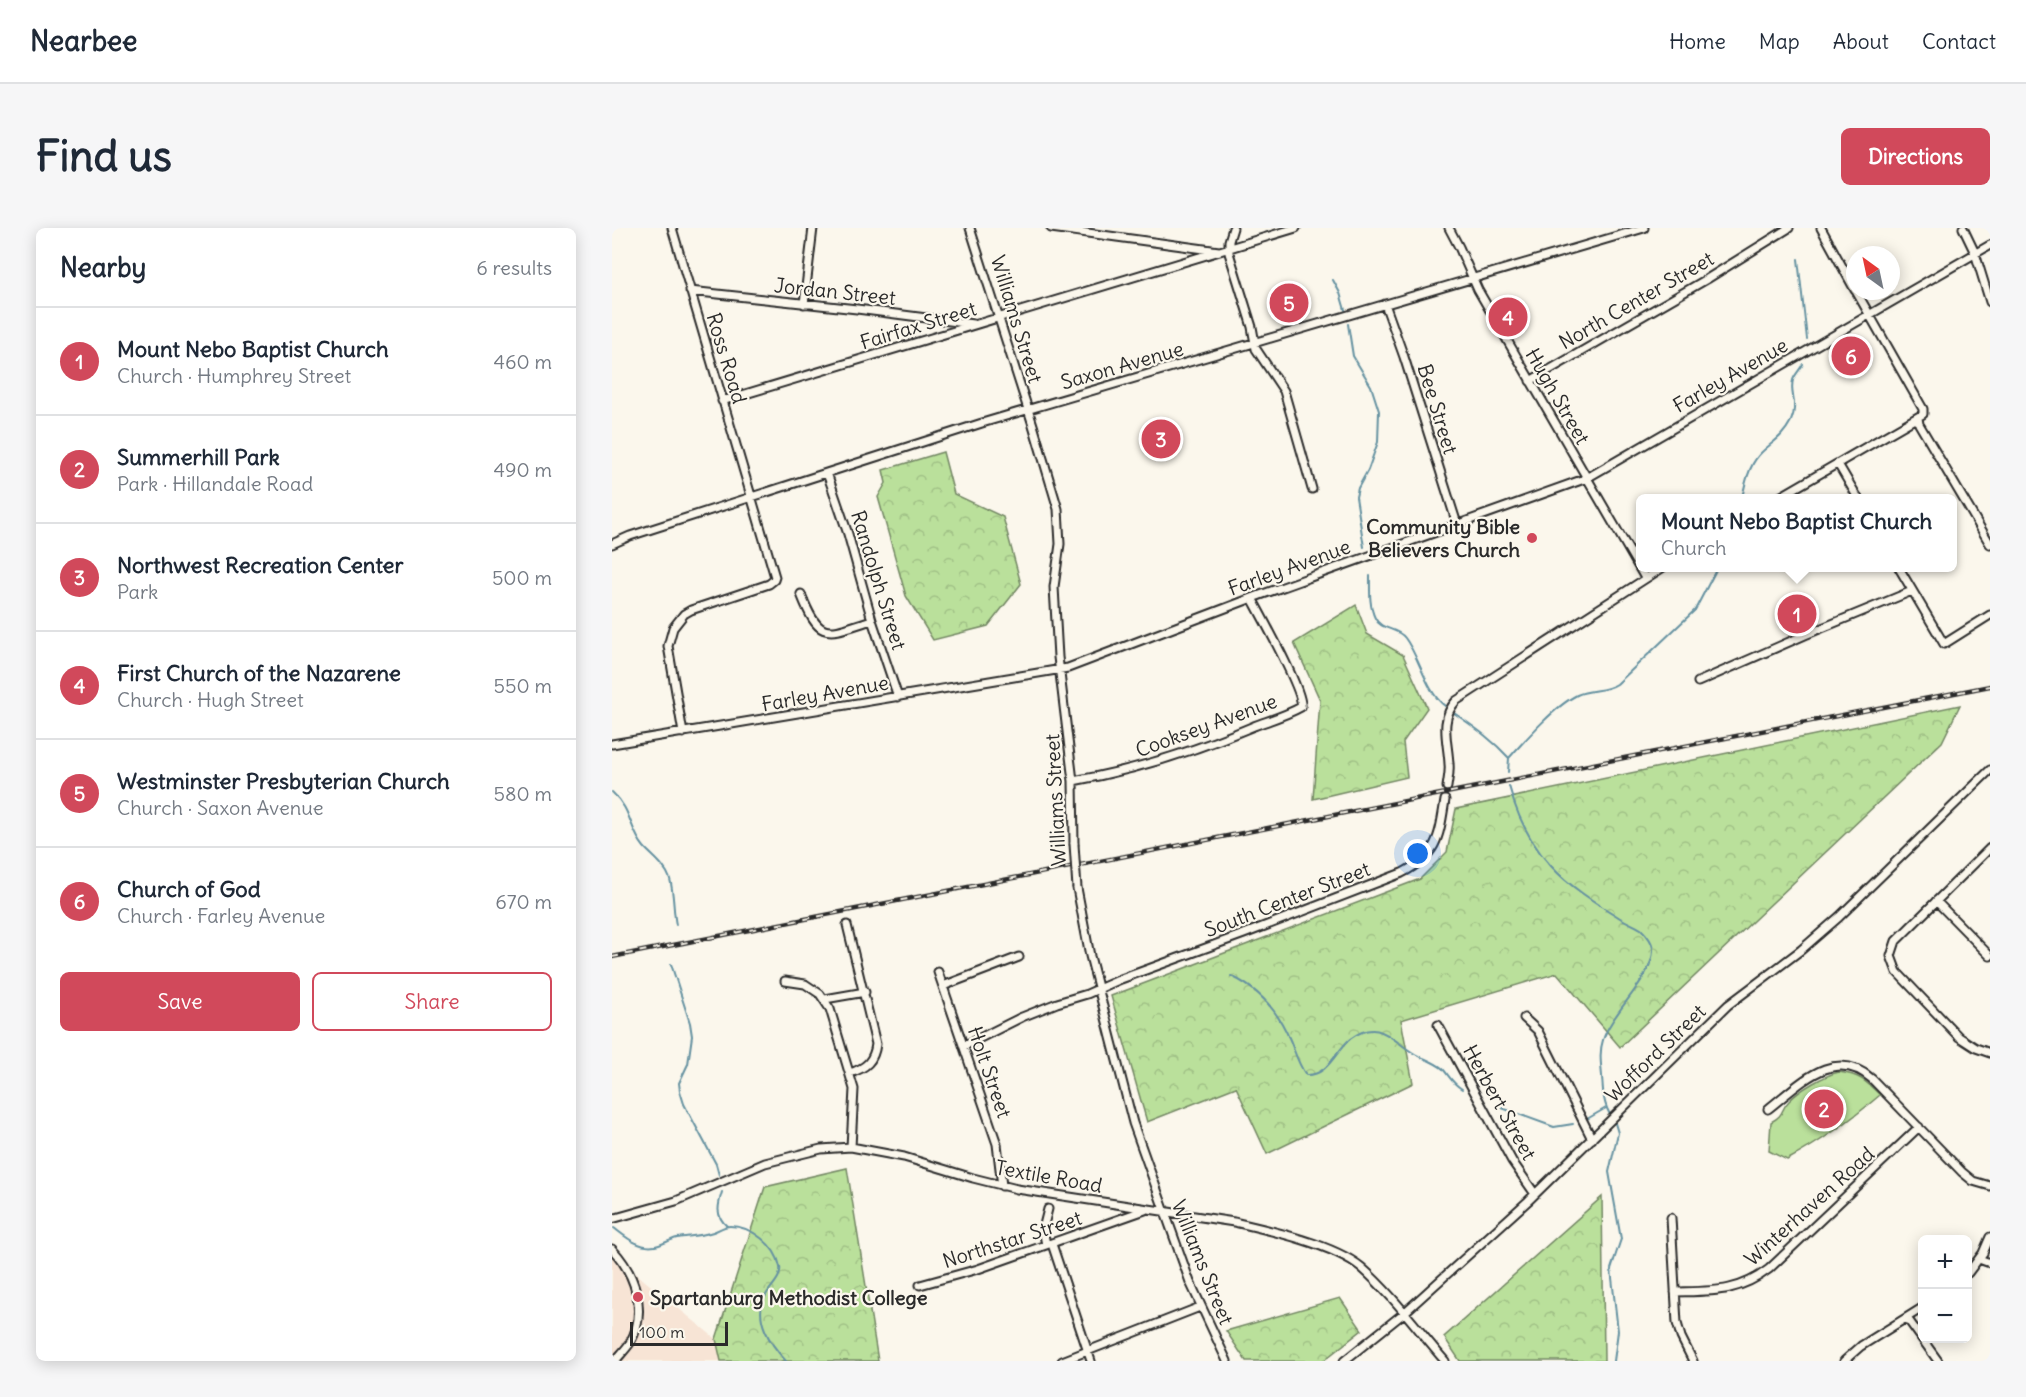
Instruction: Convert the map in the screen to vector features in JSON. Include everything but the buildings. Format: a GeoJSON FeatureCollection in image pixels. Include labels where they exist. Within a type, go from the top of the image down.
{"type":"FeatureCollection","features":[{"type":"Feature","properties":{"kind":"street","name":"Ross Road"},"geometry":{"type":"LineString","coordinates":[[672,228],[774,580],[769,584],[691,610],[684,614],[673,628],[668,646],[683,733]]}},
{"type":"Feature","properties":{"kind":"street"},"geometry":{"type":"LineString","coordinates":[[804,304],[813,228]]}},
{"type":"Feature","properties":{"kind":"street","name":"Williams Street"},"geometry":{"type":"LineString","coordinates":[[970,228],[1060,519],[1060,544],[1054,580],[1059,670],[1072,781],[1077,888],[1086,940],[1128,1105],[1200,1307],[1227,1361]]}},
{"type":"Feature","properties":{"kind":"street"},"geometry":{"type":"LineString","coordinates":[[1051,228],[1225,250]]}},
{"type":"Feature","properties":{"kind":"street"},"geometry":{"type":"LineString","coordinates":[[1233,228],[1225,250],[1257,352],[1284,391],[1312,489]]}},
{"type":"Feature","properties":{"kind":"street","name":"Fairfax Street"},"geometry":{"type":"LineString","coordinates":[[722,402],[1296,228]]}},
{"type":"Feature","properties":{"kind":"street","name":"Hugh Street"},"geometry":{"type":"LineString","coordinates":[[1449,228],[1473,278],[1530,381],[1636,562]]}},
{"type":"Feature","properties":{"kind":"street","name":"Saxon Avenue"},"geometry":{"type":"LineString","coordinates":[[612,544],[751,496],[1028,410],[1644,228]]}},
{"type":"Feature","properties":{"kind":"street","name":"North Center Street"},"geometry":{"type":"LineString","coordinates":[[1530,381],[1707,279],[1789,228]]}},
{"type":"Feature","properties":{"kind":"street"},"geometry":{"type":"LineString","coordinates":[[1821,228],[1846,274]]}},
{"type":"Feature","properties":{"kind":"street"},"geometry":{"type":"LineString","coordinates":[[1963,228],[1975,254],[1990,302]]}},
{"type":"Feature","properties":{"kind":"street","name":"Farley Avenue"},"geometry":{"type":"LineString","coordinates":[[612,744],[1059,670],[1587,478],[1990,245]]}},
{"type":"Feature","properties":{"kind":"street","name":"Jordan Street"},"geometry":{"type":"LineString","coordinates":[[690,291],[976,324]]}},
{"type":"Feature","properties":{"kind":"street"},"geometry":{"type":"LineString","coordinates":[[1785,494],[1923,414],[1923,409],[1861,300]]}},
{"type":"Feature","properties":{"kind":"street","name":"Bee Street"},"geometry":{"type":"LineString","coordinates":[[1385,304],[1457,524]]}},
{"type":"Feature","properties":{"kind":"street"},"geometry":{"type":"LineString","coordinates":[[1918,418],[1955,487],[1990,544]]}},
{"type":"Feature","properties":{"kind":"street"},"geometry":{"type":"LineString","coordinates":[[1838,464],[1856,494]]}},
{"type":"Feature","properties":{"kind":"street","name":"Randolph Street"},"geometry":{"type":"LineString","coordinates":[[827,473],[898,697]]}},
{"type":"Feature","properties":{"kind":"street","name":"Hugh Street"},"geometry":{"type":"LineString","coordinates":[[1642,572],[1645,578]]}},
{"type":"Feature","properties":{"kind":"street"},"geometry":{"type":"LineString","coordinates":[[1447,787],[1449,765],[1445,723],[1456,701],[1654,572]]}},
{"type":"Feature","properties":{"kind":"street"},"geometry":{"type":"LineString","coordinates":[[1902,572],[1944,644],[1990,615]]}},
{"type":"Feature","properties":{"kind":"street"},"geometry":{"type":"LineString","coordinates":[[1698,682],[1912,591]]}},
{"type":"Feature","properties":{"kind":"street"},"geometry":{"type":"LineString","coordinates":[[801,594],[810,618],[820,628],[833,632],[872,620]]}},
{"type":"Feature","properties":{"kind":"street","name":"Cooksey Avenue"},"geometry":{"type":"LineString","coordinates":[[1072,781],[1157,763],[1220,741],[1301,706],[1302,699],[1287,664],[1252,598]]}},
{"type":"Feature","properties":{"kind":"street","name":"Wofford Street"},"geometry":{"type":"LineString","coordinates":[[1344,1361],[1404,1313],[1535,1194],[1728,1005],[1801,950],[1839,917],[1990,770]]}},
{"type":"Feature","properties":{"kind":"street","name":"South Center Street"},"geometry":{"type":"LineString","coordinates":[[964,1046],[1022,1017],[1390,878],[1413,867],[1423,860],[1436,843],[1445,800]]}},
{"type":"Feature","properties":{"kind":"street"},"geometry":{"type":"LineString","coordinates":[[1990,848],[1896,941],[1891,956],[1898,972],[1959,1037],[1976,1048],[1990,1053]]}},
{"type":"Feature","properties":{"kind":"street"},"geometry":{"type":"LineString","coordinates":[[1936,901],[1990,956]]}},
{"type":"Feature","properties":{"kind":"street"},"geometry":{"type":"LineString","coordinates":[[847,925],[876,1044],[875,1051],[864,1069],[850,1073]]}},
{"type":"Feature","properties":{"kind":"street"},"geometry":{"type":"LineString","coordinates":[[943,986],[1019,957]]}},
{"type":"Feature","properties":{"kind":"street","name":"Holt Street"},"geometry":{"type":"LineString","coordinates":[[938,972],[997,1144],[1002,1186]]}},
{"type":"Feature","properties":{"kind":"street"},"geometry":{"type":"LineString","coordinates":[[785,981],[805,984],[825,999],[838,1031],[850,1073],[854,1105],[851,1147]]}},
{"type":"Feature","properties":{"kind":"street"},"geometry":{"type":"LineString","coordinates":[[825,999],[865,992]]}},
{"type":"Feature","properties":{"kind":"street"},"geometry":{"type":"LineString","coordinates":[[1524,1018],[1538,1031],[1592,1139]]}},
{"type":"Feature","properties":{"kind":"street","name":"Herbert Street"},"geometry":{"type":"LineString","coordinates":[[1438,1025],[1512,1161],[1535,1194]]}},
{"type":"Feature","properties":{"kind":"street"},"geometry":{"type":"LineString","coordinates":[[1768,1109],[1816,1073],[1830,1066],[1845,1065],[1866,1074],[1967,1177],[1990,1185]]}},
{"type":"Feature","properties":{"kind":"street","name":"Winterhaven Road"},"geometry":{"type":"LineString","coordinates":[[1675,1292],[1732,1289],[1758,1278],[1919,1127]]}},
{"type":"Feature","properties":{"kind":"street","name":"Textile Road"},"geometry":{"type":"LineString","coordinates":[[612,1219],[676,1201],[765,1163],[821,1149],[851,1147],[904,1157],[1002,1186],[1260,1228],[1298,1239],[1335,1253],[1360,1267],[1445,1361]]}},
{"type":"Feature","properties":{"kind":"street"},"geometry":{"type":"LineString","coordinates":[[1048,1209],[1043,1229],[1091,1361]]}},
{"type":"Feature","properties":{"kind":"street","name":"Northstar Street"},"geometry":{"type":"LineString","coordinates":[[920,1286],[978,1269],[1148,1209]]}},
{"type":"Feature","properties":{"kind":"street"},"geometry":{"type":"LineString","coordinates":[[1671,1218],[1677,1323],[1681,1338],[1693,1361]]}},
{"type":"Feature","properties":{"kind":"street"},"geometry":{"type":"LineString","coordinates":[[1972,1268],[1990,1237]]}},
{"type":"Feature","properties":{"kind":"street"},"geometry":{"type":"LineString","coordinates":[[612,1249],[621,1258],[633,1279],[638,1300],[637,1320],[630,1342],[615,1361]]}},
{"type":"Feature","properties":{"kind":"street"},"geometry":{"type":"LineString","coordinates":[[1979,1259],[1990,1263]]}},
{"type":"Feature","properties":{"kind":"street"},"geometry":{"type":"LineString","coordinates":[[1062,1361],[1200,1307]]}},
{"type":"Feature","properties":{"kind":"street"},"geometry":{"type":"LineString","coordinates":[[1844,1361],[1861,1346],[1918,1311]]}},
{"type":"Feature","properties":{"kind":"street"},"geometry":{"type":"LineString","coordinates":[[1907,1318],[1938,1361]]}},
{"type":"Feature","properties":{"kind":"shaded area","name":"Spartanburg Methodist College"},"geometry":{"type":"Polygon","coordinates":[[[612,1254],[716,1339],[721,1361],[612,1361],[612,1254]]]}},
{"type":"Feature","properties":{"kind":"green space"},"geometry":{"type":"Polygon","coordinates":[[[943,452],[954,494],[1003,517],[1021,584],[988,626],[933,640],[906,596],[878,497],[886,483],[883,470],[943,452]]]}},
{"type":"Feature","properties":{"kind":"green space"},"geometry":{"type":"Polygon","coordinates":[[[1356,605],[1367,634],[1403,655],[1427,708],[1403,742],[1407,777],[1313,799],[1320,700],[1294,643],[1356,605]]]}},
{"type":"Feature","properties":{"kind":"green space"},"geometry":{"type":"Polygon","coordinates":[[[1960,705],[1942,742],[1620,1047],[1557,973],[1401,1020],[1413,1083],[1267,1154],[1236,1087],[1147,1122],[1111,996],[1420,879],[1447,852],[1456,809],[1960,705]]]}},
{"type":"Feature","properties":{"kind":"green space"},"geometry":{"type":"Polygon","coordinates":[[[1839,1072],[1862,1079],[1880,1095],[1835,1130],[1787,1160],[1769,1151],[1771,1122],[1780,1115],[1786,1104],[1812,1084],[1839,1072]]]}},
{"type":"Feature","properties":{"kind":"green space"},"geometry":{"type":"Polygon","coordinates":[[[847,1168],[878,1361],[721,1361],[716,1339],[765,1187],[847,1168]]]}},
{"type":"Feature","properties":{"kind":"green space"},"geometry":{"type":"Polygon","coordinates":[[[1602,1197],[1604,1361],[1460,1361],[1444,1337],[1602,1197]]]}},
{"type":"Feature","properties":{"kind":"green space"},"geometry":{"type":"Polygon","coordinates":[[[1340,1298],[1362,1330],[1323,1361],[1246,1361],[1226,1331],[1340,1298]]]}},
{"type":"Feature","properties":{"kind":"waterway"},"geometry":{"type":"LineString","coordinates":[[1798,259],[1807,339]]}},
{"type":"Feature","properties":{"kind":"waterway"},"geometry":{"type":"LineString","coordinates":[[1333,280],[1345,310]]}},
{"type":"Feature","properties":{"kind":"waterway"},"geometry":{"type":"LineString","coordinates":[[1348,324],[1353,356],[1371,386],[1379,411],[1378,442],[1356,497],[1364,547]]}},
{"type":"Feature","properties":{"kind":"waterway"},"geometry":{"type":"LineString","coordinates":[[1743,494],[1748,475],[1756,459],[1780,437],[1791,421],[1794,409],[1793,380],[1803,364]]}},
{"type":"Feature","properties":{"kind":"waterway"},"geometry":{"type":"LineString","coordinates":[[1509,758],[1541,724],[1568,700],[1582,693],[1617,684],[1695,610],[1715,572]]}},
{"type":"Feature","properties":{"kind":"waterway"},"geometry":{"type":"LineString","coordinates":[[1370,576],[1371,603],[1375,618],[1381,625],[1398,632],[1405,638],[1428,684],[1438,700],[1445,706]]}},
{"type":"Feature","properties":{"kind":"waterway"},"geometry":{"type":"LineString","coordinates":[[1454,713],[1476,728],[1509,758],[1508,772]]}},
{"type":"Feature","properties":{"kind":"waterway"},"geometry":{"type":"LineString","coordinates":[[1509,786],[1525,829],[1551,866],[1591,899],[1641,929],[1653,948],[1652,959],[1647,970],[1615,1017],[1603,1040],[1601,1058],[1603,1092],[1606,1107],[1611,1116]]}},
{"type":"Feature","properties":{"kind":"waterway"},"geometry":{"type":"LineString","coordinates":[[612,792],[627,813],[639,840],[668,874],[676,925]]}},
{"type":"Feature","properties":{"kind":"waterway"},"geometry":{"type":"LineString","coordinates":[[671,964],[692,1036],[688,1064],[679,1083],[680,1091],[684,1104],[716,1164],[719,1175]]}},
{"type":"Feature","properties":{"kind":"waterway"},"geometry":{"type":"LineString","coordinates":[[1231,976],[1259,994],[1273,1010],[1285,1029],[1306,1075],[1320,1072],[1350,1039],[1360,1033],[1377,1030],[1392,1037],[1415,1054],[1433,1062],[1462,1089]]}},
{"type":"Feature","properties":{"kind":"waterway"},"geometry":{"type":"LineString","coordinates":[[1502,1108],[1554,1127],[1573,1124]]}},
{"type":"Feature","properties":{"kind":"waterway"},"geometry":{"type":"LineString","coordinates":[[1587,1119],[1606,1108]]}},
{"type":"Feature","properties":{"kind":"waterway"},"geometry":{"type":"LineString","coordinates":[[1614,1120],[1618,1133],[1609,1172],[1621,1239],[1611,1269],[1618,1331],[1614,1361]]}},
{"type":"Feature","properties":{"kind":"waterway"},"geometry":{"type":"LineString","coordinates":[[722,1192],[719,1214],[727,1226]]}},
{"type":"Feature","properties":{"kind":"waterway"},"geometry":{"type":"LineString","coordinates":[[614,1228],[633,1242],[644,1246],[658,1245],[677,1238],[700,1235],[730,1226],[746,1229],[761,1238],[773,1251],[780,1267],[778,1278],[762,1303],[762,1321],[769,1339],[786,1361]]}},
{"type":"Feature","properties":{"kind":"railway"},"geometry":{"type":"LineString","coordinates":[[612,957],[1990,686]]}},
{"type":"Feature","properties":{"kind":"place","name":"Westminster Presbyterian Church"},"geometry":{"type":"Point","coordinates":[1289,303]}},
{"type":"Feature","properties":{"kind":"place","name":"First Church of the Nazarene"},"geometry":{"type":"Point","coordinates":[1508,317]}},
{"type":"Feature","properties":{"kind":"place","name":"Church of God"},"geometry":{"type":"Point","coordinates":[1851,356]}},
{"type":"Feature","properties":{"kind":"place","name":"Northwest Recreation Center"},"geometry":{"type":"Point","coordinates":[1161,439]}},
{"type":"Feature","properties":{"kind":"place","name":"Community Bible Believers Church"},"geometry":{"type":"Point","coordinates":[1532,538]}},
{"type":"Feature","properties":{"kind":"place","name":"Mount Nebo Baptist Church"},"geometry":{"type":"Point","coordinates":[1797,614]}},
{"type":"Feature","properties":{"kind":"place","name":"Summerhill Park"},"geometry":{"type":"Point","coordinates":[1824,1109]}},
{"type":"Feature","properties":{"kind":"place","name":"Spartanburg Methodist College"},"geometry":{"type":"Point","coordinates":[638,1297]}}]}
